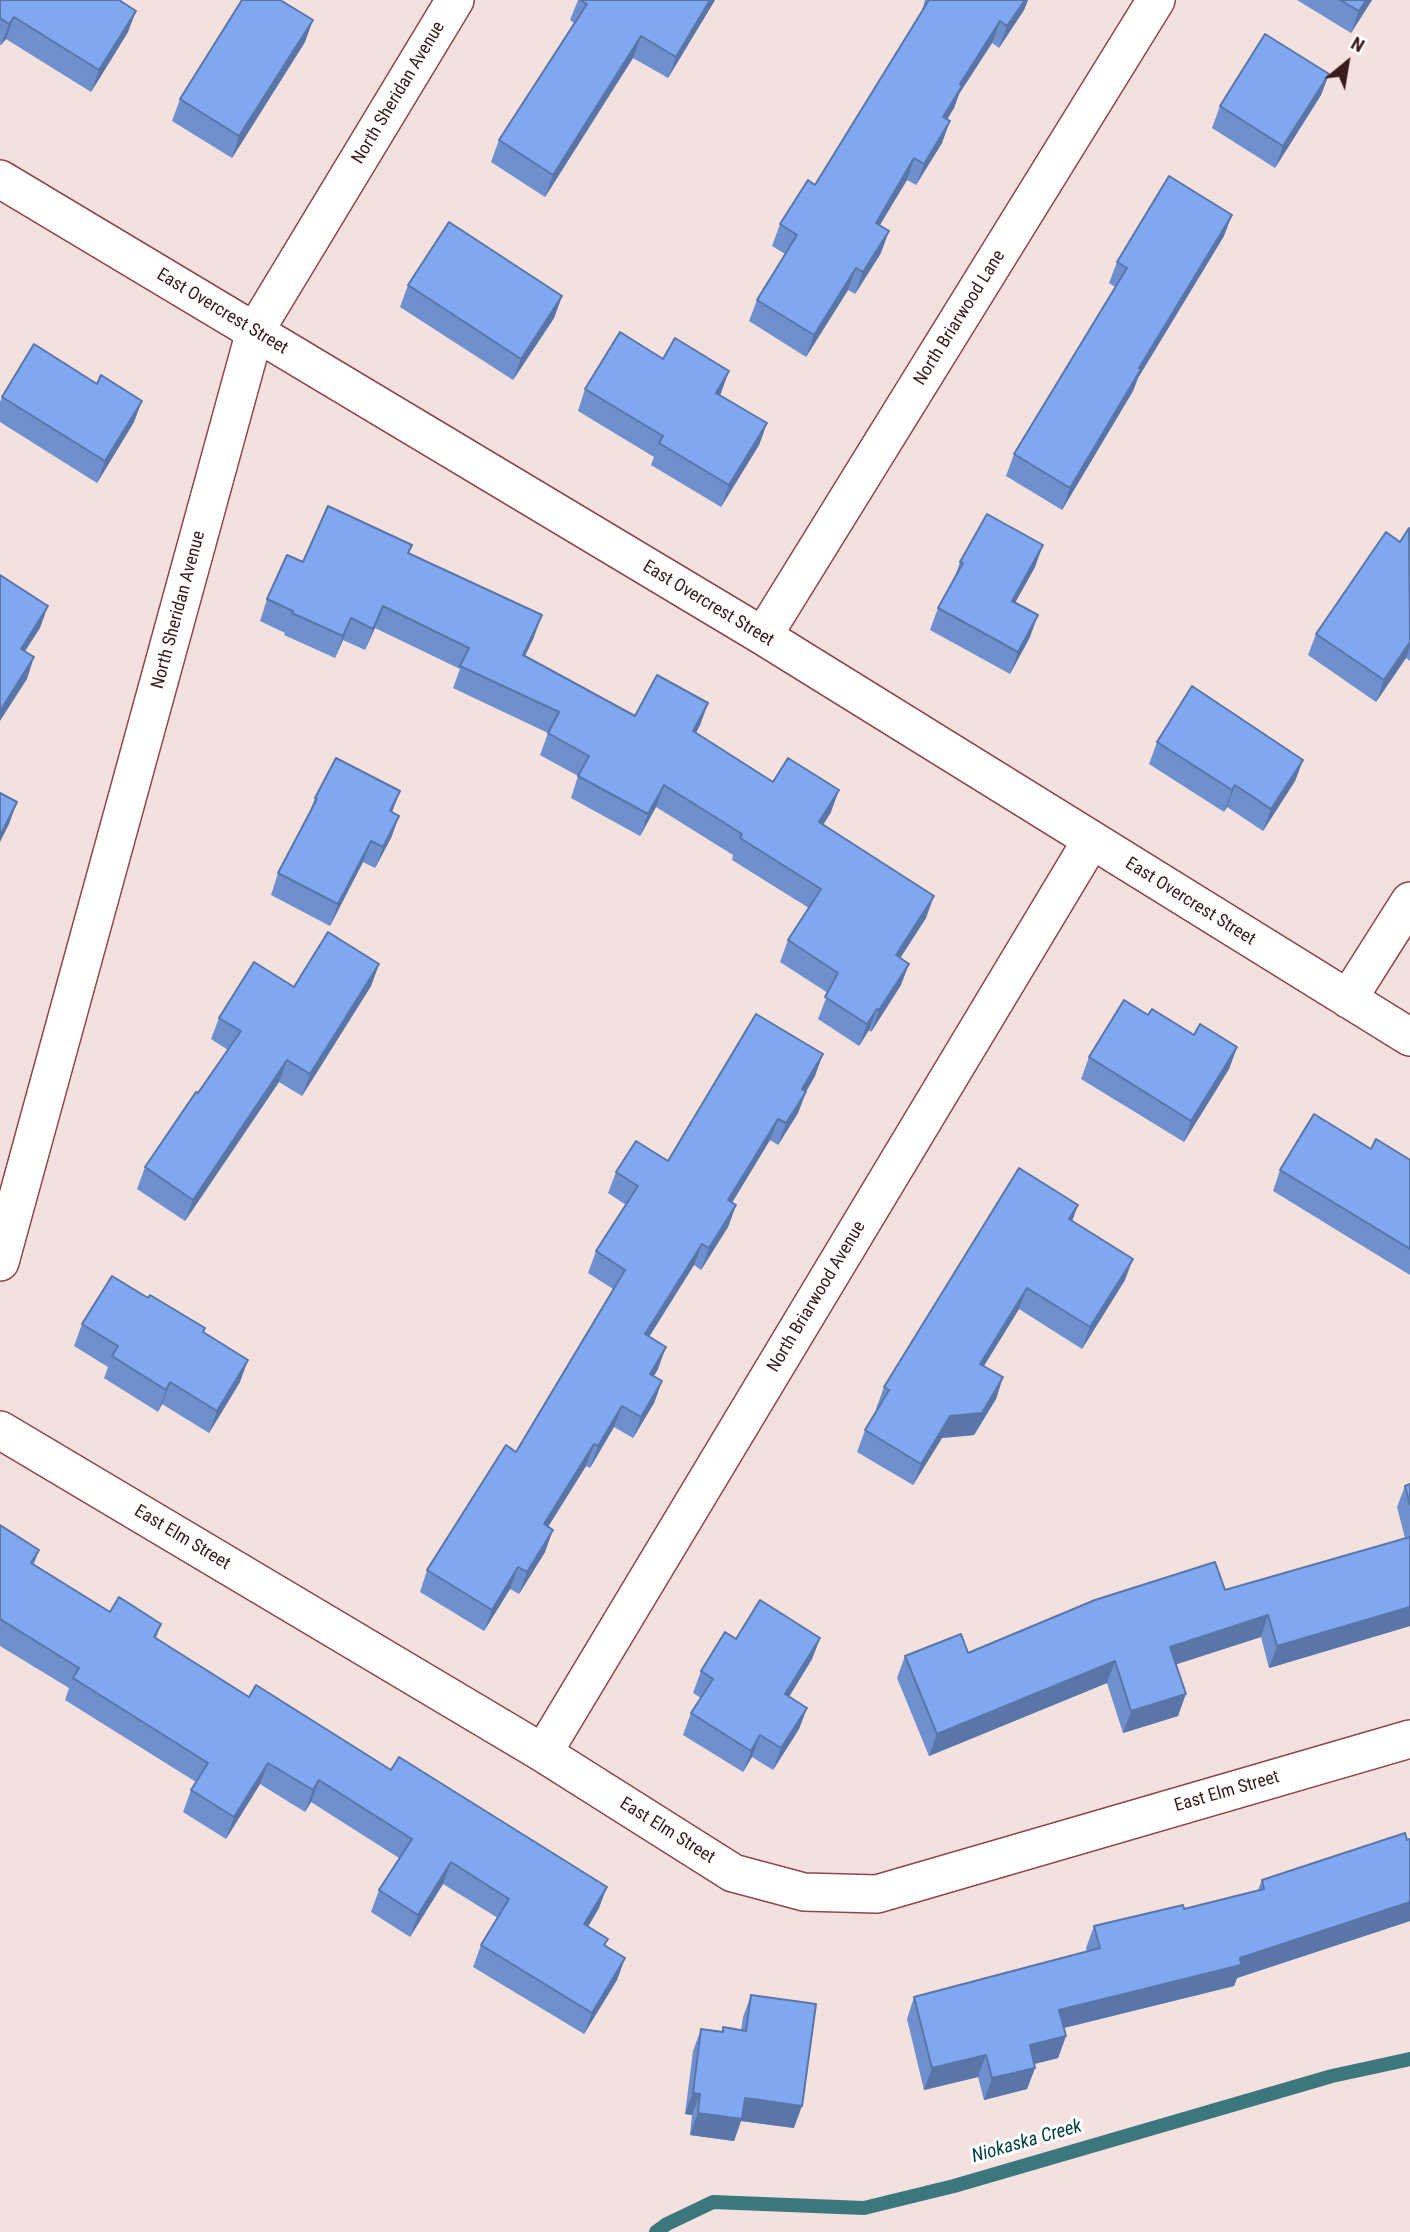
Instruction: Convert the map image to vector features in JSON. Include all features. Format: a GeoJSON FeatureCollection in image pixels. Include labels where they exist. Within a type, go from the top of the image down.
{"type":"FeatureCollection","features":[{"type":"Feature","properties":{"kind":"street","name":"North Sheridan Avenue"},"geometry":{"type":"LineString","coordinates":[[0,1262],[255,331],[455,0]]}},
{"type":"Feature","properties":{"kind":"street","name":"North Briarwood Lane"},"geometry":{"type":"LineString","coordinates":[[762,636],[1157,0]]}},
{"type":"Feature","properties":{"kind":"street","name":"East Overcrest Street"},"geometry":{"type":"LineString","coordinates":[[0,179],[762,636],[1410,1037]]}},
{"type":"Feature","properties":{"kind":"street","name":"North Briarwood Avenue"},"geometry":{"type":"LineString","coordinates":[[543,1754],[1091,841]]}},
{"type":"Feature","properties":{"kind":"street"},"geometry":{"type":"LineString","coordinates":[[1348,999],[1410,901]]}},
{"type":"Feature","properties":{"kind":"street","name":"East Elm Street"},"geometry":{"type":"LineString","coordinates":[[0,1430],[543,1754],[733,1872],[804,1892],[877,1894],[1410,1739]]}},
{"type":"Feature","properties":{"kind":"building"},"geometry":{"type":"Polygon","coordinates":[[[0,0],[119,0],[136,11],[99,70],[14,17],[9,24],[0,18],[0,0]]]}},
{"type":"Feature","properties":{"kind":"building"},"geometry":{"type":"Polygon","coordinates":[[[242,0],[280,0],[313,20],[239,136],[180,99],[242,0]]]}},
{"type":"Feature","properties":{"kind":"building"},"geometry":{"type":"Polygon","coordinates":[[[580,0],[710,0],[676,57],[641,36],[553,175],[499,140],[587,4],[580,0]]]}},
{"type":"Feature","properties":{"kind":"building"},"geometry":{"type":"Polygon","coordinates":[[[929,0],[1025,0],[1007,26],[1000,21],[960,84],[962,86],[943,117],[950,121],[924,164],[914,158],[876,223],[889,231],[863,272],[856,268],[814,335],[757,300],[797,235],[780,224],[808,180],[815,185],[929,0]]]}},
{"type":"Feature","properties":{"kind":"building"},"geometry":{"type":"Polygon","coordinates":[[[1340,0],[1366,0],[1359,11],[1340,0]]]}},
{"type":"Feature","properties":{"kind":"building"},"geometry":{"type":"Polygon","coordinates":[[[1265,34],[1329,74],[1283,146],[1220,106],[1265,34]]]}},
{"type":"Feature","properties":{"kind":"building"},"geometry":{"type":"Polygon","coordinates":[[[1169,176],[1232,215],[1070,488],[1014,454],[1127,268],[1117,262],[1169,176]]]}},
{"type":"Feature","properties":{"kind":"building"},"geometry":{"type":"Polygon","coordinates":[[[449,222],[562,296],[521,359],[408,285],[449,222]]]}},
{"type":"Feature","properties":{"kind":"building"},"geometry":{"type":"Polygon","coordinates":[[[620,332],[663,359],[675,338],[729,371],[716,393],[767,423],[729,485],[659,443],[663,436],[585,389],[620,332]]]}},
{"type":"Feature","properties":{"kind":"building"},"geometry":{"type":"Polygon","coordinates":[[[34,344],[97,384],[101,375],[142,401],[105,461],[2,397],[34,344]]]}},
{"type":"Feature","properties":{"kind":"building"},"geometry":{"type":"Polygon","coordinates":[[[328,506],[412,545],[408,553],[542,615],[523,655],[635,716],[657,675],[708,703],[693,731],[773,782],[788,758],[839,790],[819,822],[934,896],[896,955],[909,964],[867,1024],[825,997],[838,973],[788,940],[821,889],[740,838],[742,834],[664,785],[648,814],[578,776],[589,756],[548,733],[559,712],[460,666],[469,648],[383,606],[373,629],[351,618],[343,636],[267,599],[287,555],[303,562],[328,506]]]}},
{"type":"Feature","properties":{"kind":"building"},"geometry":{"type":"Polygon","coordinates":[[[987,514],[1043,545],[1012,601],[1038,615],[1018,652],[938,608],[987,514]]]}},
{"type":"Feature","properties":{"kind":"building"},"geometry":{"type":"Polygon","coordinates":[[[1409,528],[1410,642],[1384,680],[1316,634],[1386,532],[1400,542],[1409,528]]]}},
{"type":"Feature","properties":{"kind":"building"},"geometry":{"type":"Polygon","coordinates":[[[0,575],[48,606],[21,649],[34,657],[0,711],[0,575]]]}},
{"type":"Feature","properties":{"kind":"building"},"geometry":{"type":"Polygon","coordinates":[[[1192,686],[1303,760],[1271,809],[1235,785],[1232,790],[1157,742],[1192,686]]]}},
{"type":"Feature","properties":{"kind":"building"},"geometry":{"type":"Polygon","coordinates":[[[336,758],[400,791],[390,811],[399,816],[383,847],[371,841],[338,904],[278,873],[336,758]]]}},
{"type":"Feature","properties":{"kind":"building"},"geometry":{"type":"Polygon","coordinates":[[[0,793],[17,802],[0,836],[0,793]]]}},
{"type":"Feature","properties":{"kind":"building"},"geometry":{"type":"Polygon","coordinates":[[[328,932],[379,964],[310,1074],[287,1060],[193,1200],[145,1167],[241,1031],[219,1018],[254,962],[294,987],[328,932]]]}},
{"type":"Feature","properties":{"kind":"building"},"geometry":{"type":"Polygon","coordinates":[[[1124,1000],[1148,1015],[1152,1009],[1194,1035],[1200,1024],[1237,1047],[1191,1121],[1089,1057],[1124,1000]]]}},
{"type":"Feature","properties":{"kind":"building"},"geometry":{"type":"Polygon","coordinates":[[[756,1014],[823,1054],[802,1089],[806,1092],[786,1123],[778,1119],[728,1200],[736,1205],[709,1248],[702,1244],[645,1334],[666,1347],[650,1374],[662,1381],[641,1417],[622,1406],[598,1446],[594,1444],[544,1524],[553,1530],[527,1572],[518,1567],[492,1610],[427,1570],[506,1445],[516,1452],[625,1270],[596,1251],[638,1186],[616,1172],[636,1141],[668,1161],[756,1014]]]}},
{"type":"Feature","properties":{"kind":"building"},"geometry":{"type":"Polygon","coordinates":[[[1314,1114],[1371,1149],[1376,1139],[1410,1160],[1410,1249],[1280,1170],[1314,1114]]]}},
{"type":"Feature","properties":{"kind":"building"},"geometry":{"type":"Polygon","coordinates":[[[1019,1168],[1078,1205],[1069,1219],[1133,1259],[1090,1327],[1027,1288],[980,1364],[1003,1377],[982,1413],[950,1416],[921,1464],[865,1430],[889,1390],[884,1387],[1019,1168]]]}},
{"type":"Feature","properties":{"kind":"building"},"geometry":{"type":"Polygon","coordinates":[[[112,1276],[205,1328],[203,1332],[248,1360],[217,1411],[170,1382],[166,1390],[112,1356],[118,1346],[82,1324],[112,1276]]]}},
{"type":"Feature","properties":{"kind":"building"},"geometry":{"type":"Polygon","coordinates":[[[1410,1484],[1410,1505],[1405,1486],[1410,1484]]]}},
{"type":"Feature","properties":{"kind":"building"},"geometry":{"type":"Polygon","coordinates":[[[0,1525],[39,1550],[31,1563],[110,1612],[119,1597],[161,1624],[154,1637],[249,1697],[256,1685],[391,1770],[399,1757],[607,1887],[584,1924],[608,1939],[604,1945],[625,1958],[592,2013],[481,1945],[509,1899],[451,1862],[418,1915],[379,1890],[412,1839],[319,1780],[313,1790],[268,1763],[234,1817],[191,1790],[208,1763],[73,1678],[79,1668],[0,1619],[0,1525]]]}},
{"type":"Feature","properties":{"kind":"building"},"geometry":{"type":"Polygon","coordinates":[[[1410,1537],[1410,1607],[1277,1646],[1268,1615],[1170,1647],[1186,1694],[1131,1711],[1115,1661],[937,1734],[905,1656],[961,1634],[968,1653],[1095,1600],[1215,1562],[1225,1590],[1410,1537]]]}},
{"type":"Feature","properties":{"kind":"building"},"geometry":{"type":"Polygon","coordinates":[[[760,1600],[820,1638],[785,1694],[807,1708],[781,1748],[760,1735],[751,1751],[691,1713],[713,1679],[701,1671],[725,1632],[736,1639],[760,1600]]]}},
{"type":"Feature","properties":{"kind":"building"},"geometry":{"type":"Polygon","coordinates":[[[1405,1833],[1407,1840],[1410,1839],[1410,1902],[1240,1958],[1241,1965],[1059,2010],[1066,2036],[1030,2045],[1035,2068],[992,2078],[986,2055],[932,2068],[914,1997],[1100,1948],[1094,1926],[1183,1905],[1184,1909],[1264,1889],[1262,1880],[1405,1833]]]}},
{"type":"Feature","properties":{"kind":"building"},"geometry":{"type":"Polygon","coordinates":[[[751,1995],[816,2004],[802,2106],[745,2098],[742,2119],[698,2113],[700,2094],[693,2093],[701,2029],[723,2032],[723,2027],[746,2031],[751,1995]]]}},
{"type":"Feature","properties":{"kind":"waterway","name":"Niokaska Creek"},"geometry":{"type":"LineString","coordinates":[[656,2232],[713,2202],[864,2208],[954,2186],[1332,2076],[1410,2059]]}}]}
